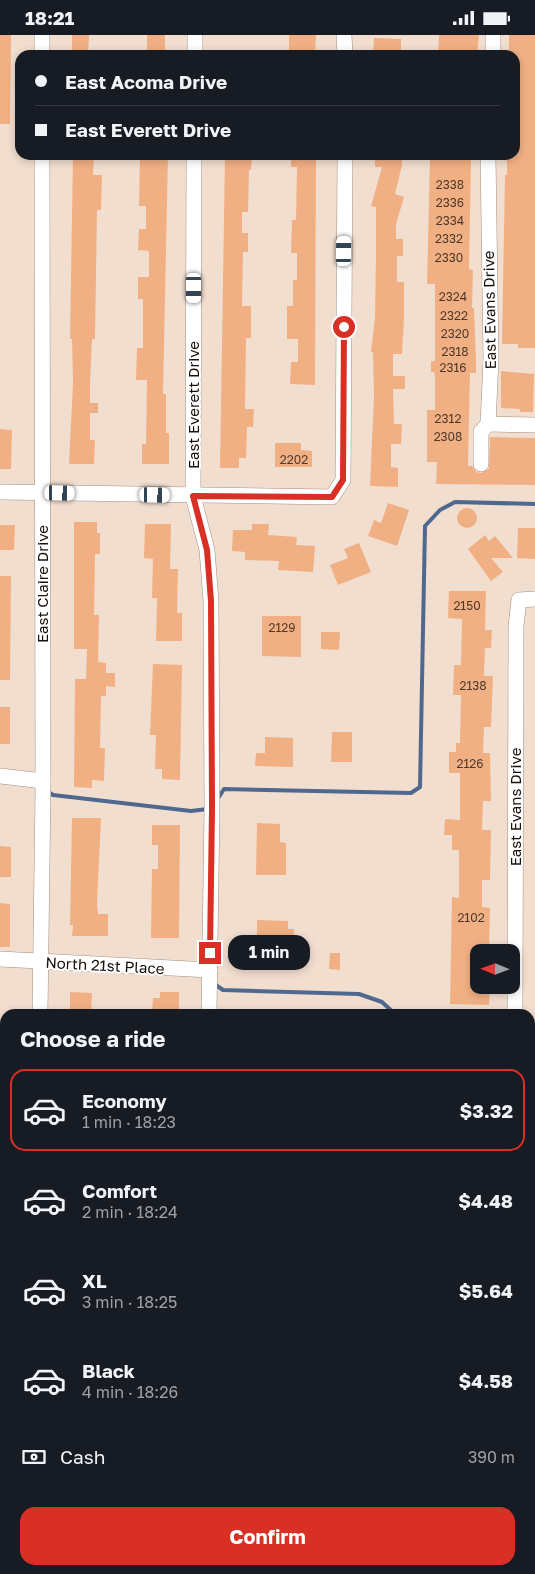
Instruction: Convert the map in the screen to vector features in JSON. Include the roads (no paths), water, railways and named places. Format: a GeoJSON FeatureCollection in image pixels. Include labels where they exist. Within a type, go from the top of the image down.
{"type":"FeatureCollection","features":[{"type":"Feature","properties":{"kind":"street"},"geometry":{"type":"LineString","coordinates":[[42,35],[42,50]]}},
{"type":"Feature","properties":{"kind":"street"},"geometry":{"type":"LineString","coordinates":[[195,35],[195,50]]}},
{"type":"Feature","properties":{"kind":"street"},"geometry":{"type":"LineString","coordinates":[[344,35],[345,50]]}},
{"type":"Feature","properties":{"kind":"street"},"geometry":{"type":"LineString","coordinates":[[493,35],[493,50]]}},
{"type":"Feature","properties":{"kind":"street","name":"East Claire Drive"},"geometry":{"type":"LineString","coordinates":[[40,1009],[43,781],[41,492],[42,160]]}},
{"type":"Feature","properties":{"kind":"street","name":"East Everett Drive"},"geometry":{"type":"LineString","coordinates":[[194,160],[193,496],[207,550],[211,601],[212,808],[209,1009]]}},
{"type":"Feature","properties":{"kind":"street"},"geometry":{"type":"LineString","coordinates":[[0,492],[332,497],[343,480],[345,160]]}},
{"type":"Feature","properties":{"kind":"street","name":"East Evans Drive"},"geometry":{"type":"LineString","coordinates":[[481,464],[481,432],[488,423],[490,360],[488,160]]}},
{"type":"Feature","properties":{"kind":"street"},"geometry":{"type":"LineString","coordinates":[[488,423],[535,425]]}},
{"type":"Feature","properties":{"kind":"street","name":"East Evans Drive"},"geometry":{"type":"LineString","coordinates":[[514,1009],[516,626],[519,600],[535,599]]}},
{"type":"Feature","properties":{"kind":"street"},"geometry":{"type":"LineString","coordinates":[[0,776],[43,781]]}},
{"type":"Feature","properties":{"kind":"street","name":"North 21st Place"},"geometry":{"type":"LineString","coordinates":[[0,959],[210,971]]}},
{"type":"Feature","properties":{"kind":"waterway"},"geometry":{"type":"LineString","coordinates":[[217,800],[224,789],[411,793],[420,787],[425,526],[440,510],[455,502],[535,504]]}},
{"type":"Feature","properties":{"kind":"waterway"},"geometry":{"type":"LineString","coordinates":[[47,791],[53,795],[191,811],[208,809]]}},
{"type":"Feature","properties":{"kind":"waterway"},"geometry":{"type":"LineString","coordinates":[[213,983],[223,990],[359,994],[382,1002],[390,1009]]}}]}
